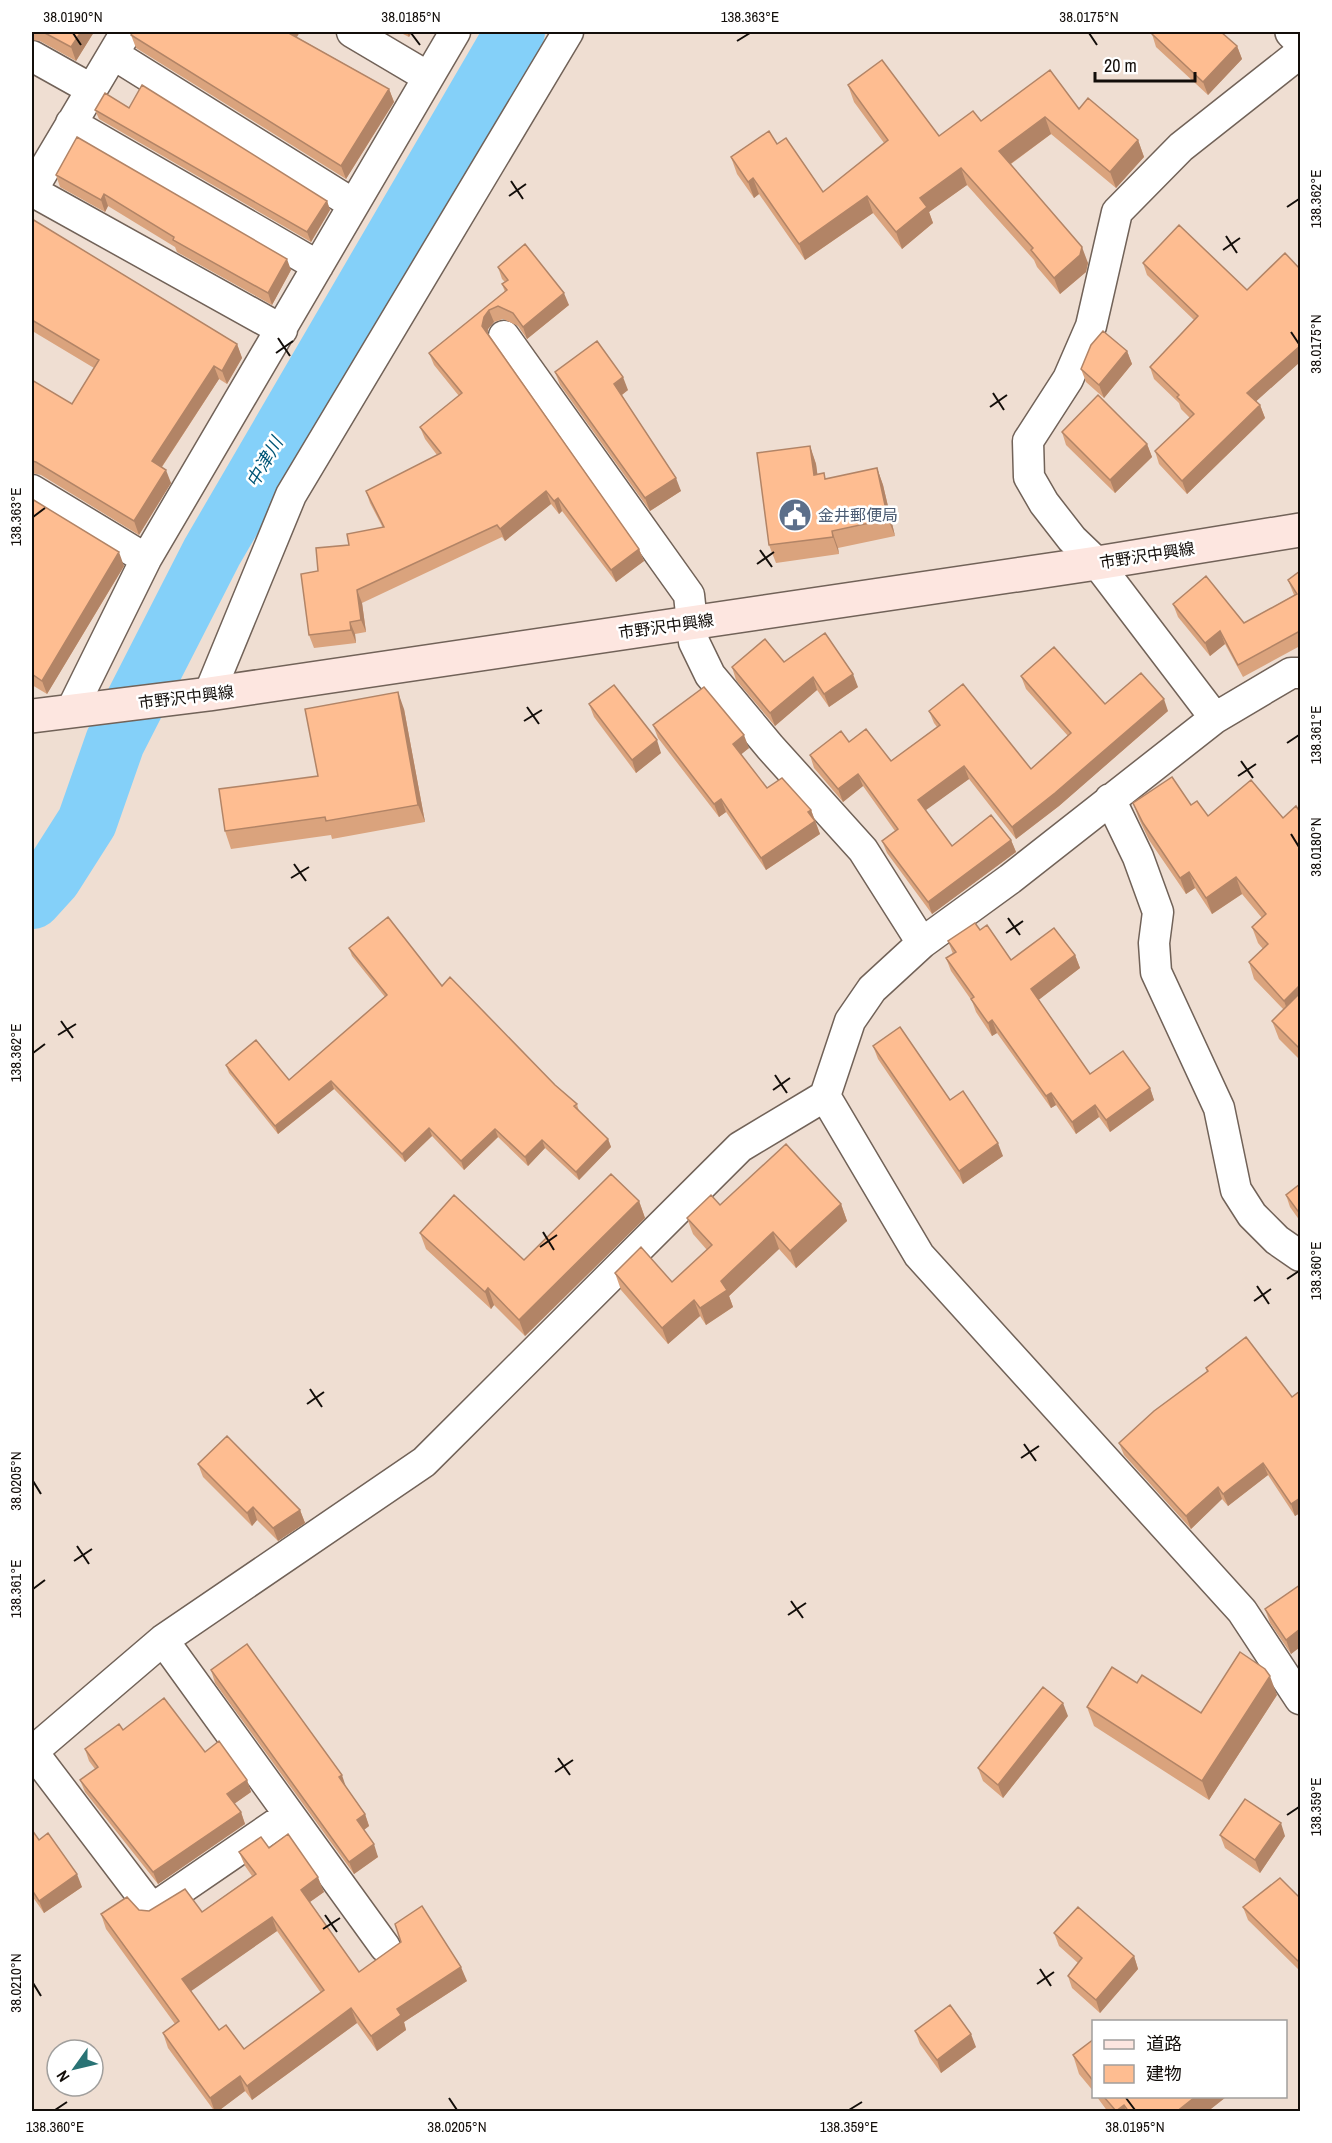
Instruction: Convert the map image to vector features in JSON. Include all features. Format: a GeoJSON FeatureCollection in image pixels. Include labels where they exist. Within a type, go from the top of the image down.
{"type":"FeatureCollection","features":[{"type":"Feature","properties":{"kind":"main road","name":"市野沢中興線"},"geometry":{"type":"LineString","coordinates":[[32,716],[201,695],[1300,531]]}},
{"type":"Feature","properties":{"kind":"street"},"geometry":{"type":"LineString","coordinates":[[352,32],[428,77]]}},
{"type":"Feature","properties":{"kind":"street"},"geometry":{"type":"LineString","coordinates":[[85,709],[146,559],[282,330],[352,204],[455,32]]}},
{"type":"Feature","properties":{"kind":"street"},"geometry":{"type":"LineString","coordinates":[[201,695],[291,495],[568,32]]}},
{"type":"Feature","properties":{"kind":"street"},"geometry":{"type":"LineString","coordinates":[[1292,32],[1300,40]]}},
{"type":"Feature","properties":{"kind":"street"},"geometry":{"type":"LineString","coordinates":[[282,330],[32,190],[119,43],[352,204]]}},
{"type":"Feature","properties":{"kind":"street"},"geometry":{"type":"LineString","coordinates":[[1215,718],[1097,563],[1065,530],[1044,503],[1029,477],[1028,441],[1068,379],[1091,326],[1117,212],[1181,147],[1300,53]]}},
{"type":"Feature","properties":{"kind":"street"},"geometry":{"type":"LineString","coordinates":[[32,56],[91,89]]}},
{"type":"Feature","properties":{"kind":"street"},"geometry":{"type":"LineString","coordinates":[[71,123],[318,266]]}},
{"type":"Feature","properties":{"kind":"street"},"geometry":{"type":"LineString","coordinates":[[504,336],[689,595],[690,622],[694,642],[710,675],[770,747],[863,850],[922,943]]}},
{"type":"Feature","properties":{"kind":"street"},"geometry":{"type":"LineString","coordinates":[[32,490],[146,559]]}},
{"type":"Feature","properties":{"kind":"street"},"geometry":{"type":"LineString","coordinates":[[289,1815],[152,1909],[32,1751],[163,1640],[423,1462],[740,1148],[825,1096],[850,1021],[872,989],[922,943],[1010,879],[1215,718],[1291,674],[1300,673]]}},
{"type":"Feature","properties":{"kind":"street"},"geometry":{"type":"LineString","coordinates":[[1110,799],[1138,857],[1158,912],[1154,943],[1156,972],[1219,1108],[1236,1190],[1252,1215],[1277,1240],[1300,1257]]}},
{"type":"Feature","properties":{"kind":"street"},"geometry":{"type":"LineString","coordinates":[[825,1096],[918,1255],[1242,1611],[1300,1700]]}},
{"type":"Feature","properties":{"kind":"street"},"geometry":{"type":"LineString","coordinates":[[163,1640],[385,1947]]}},
{"type":"Feature","properties":{"kind":"building"},"geometry":{"type":"Polygon","coordinates":[[[43,32],[81,32],[71,47],[43,32]]]}},
{"type":"Feature","properties":{"kind":"building"},"geometry":{"type":"Polygon","coordinates":[[[133,32],[287,32],[389,89],[341,166],[131,35],[133,32]]]}},
{"type":"Feature","properties":{"kind":"building"},"geometry":{"type":"Polygon","coordinates":[[[1154,32],[1221,32],[1237,46],[1203,82],[1152,34],[1154,32]]]}},
{"type":"Feature","properties":{"kind":"building"},"geometry":{"type":"Polygon","coordinates":[[[882,60],[939,136],[973,111],[981,121],[1050,70],[1079,109],[1088,98],[1138,140],[1110,172],[1045,117],[999,151],[1082,247],[1080,255],[1054,278],[1031,250],[1033,248],[961,168],[920,198],[927,207],[896,232],[867,196],[799,244],[753,178],[748,182],[731,157],[769,131],[777,144],[786,138],[823,192],[888,140],[848,85],[882,60]]]}},
{"type":"Feature","properties":{"kind":"building"},"geometry":{"type":"Polygon","coordinates":[[[142,85],[327,201],[307,232],[95,110],[105,93],[129,108],[142,85]]]}},
{"type":"Feature","properties":{"kind":"building"},"geometry":{"type":"Polygon","coordinates":[[[77,137],[287,259],[268,293],[173,240],[174,237],[104,194],[101,200],[56,175],[77,137]]]}},
{"type":"Feature","properties":{"kind":"building"},"geometry":{"type":"Polygon","coordinates":[[[32,219],[237,344],[222,371],[214,366],[152,461],[166,470],[134,521],[32,461],[32,380],[72,404],[99,360],[32,320],[32,219]]]}},
{"type":"Feature","properties":{"kind":"building"},"geometry":{"type":"Polygon","coordinates":[[[1179,225],[1247,290],[1285,253],[1300,269],[1300,346],[1247,393],[1260,405],[1182,481],[1155,451],[1194,414],[1177,397],[1179,395],[1150,367],[1198,316],[1143,263],[1179,225]]]}},
{"type":"Feature","properties":{"kind":"building"},"geometry":{"type":"Polygon","coordinates":[[[525,244],[564,293],[523,327],[513,313],[498,306],[489,310],[482,326],[639,549],[611,570],[558,498],[554,501],[546,491],[500,529],[497,525],[357,590],[361,620],[350,622],[351,630],[309,635],[301,574],[318,571],[316,548],[349,545],[347,534],[384,527],[366,491],[441,453],[420,427],[462,393],[429,353],[507,290],[502,284],[508,280],[498,267],[525,244]]]}},
{"type":"Feature","properties":{"kind":"building"},"geometry":{"type":"Polygon","coordinates":[[[1103,331],[1127,351],[1099,385],[1081,369],[1091,345],[1103,331]]]}},
{"type":"Feature","properties":{"kind":"building"},"geometry":{"type":"Polygon","coordinates":[[[597,341],[623,377],[614,384],[676,478],[645,498],[555,372],[597,341]]]}},
{"type":"Feature","properties":{"kind":"building"},"geometry":{"type":"Polygon","coordinates":[[[1098,395],[1147,444],[1110,480],[1062,432],[1098,395]]]}},
{"type":"Feature","properties":{"kind":"building"},"geometry":{"type":"Polygon","coordinates":[[[810,446],[814,475],[824,473],[825,479],[877,468],[888,519],[832,531],[833,537],[769,545],[757,453],[810,446]]]}},
{"type":"Feature","properties":{"kind":"building"},"geometry":{"type":"Polygon","coordinates":[[[32,499],[119,552],[42,681],[32,674],[32,499]]]}},
{"type":"Feature","properties":{"kind":"building"},"geometry":{"type":"Polygon","coordinates":[[[1300,571],[1300,631],[1238,665],[1220,631],[1205,643],[1173,604],[1206,576],[1244,623],[1297,594],[1288,580],[1300,571]]]}},
{"type":"Feature","properties":{"kind":"building"},"geometry":{"type":"Polygon","coordinates":[[[825,633],[853,674],[824,694],[813,677],[770,713],[732,667],[765,639],[784,662],[825,633]]]}},
{"type":"Feature","properties":{"kind":"building"},"geometry":{"type":"Polygon","coordinates":[[[1054,647],[1105,704],[1141,673],[1164,699],[1012,827],[964,766],[918,800],[952,846],[991,815],[1011,840],[928,902],[882,841],[898,829],[858,774],[838,789],[810,755],[841,731],[849,742],[866,729],[891,761],[940,725],[929,711],[963,684],[1031,769],[1071,733],[1021,676],[1054,647]]]}},
{"type":"Feature","properties":{"kind":"building"},"geometry":{"type":"Polygon","coordinates":[[[614,685],[657,740],[632,760],[589,704],[614,685]]]}},
{"type":"Feature","properties":{"kind":"building"},"geometry":{"type":"Polygon","coordinates":[[[704,687],[744,735],[733,744],[767,788],[782,778],[811,810],[808,812],[815,821],[761,858],[721,799],[714,804],[653,725],[704,687]]]}},
{"type":"Feature","properties":{"kind":"building"},"geometry":{"type":"Polygon","coordinates":[[[398,692],[418,805],[326,821],[325,817],[225,831],[219,789],[318,776],[305,709],[398,692]]]}},
{"type":"Feature","properties":{"kind":"building"},"geometry":{"type":"Polygon","coordinates":[[[1172,777],[1191,805],[1197,801],[1208,816],[1251,780],[1283,818],[1296,806],[1300,812],[1300,985],[1284,1001],[1249,962],[1268,944],[1252,927],[1266,914],[1236,877],[1206,898],[1189,872],[1180,878],[1143,823],[1133,803],[1172,777]]]}},
{"type":"Feature","properties":{"kind":"building"},"geometry":{"type":"Polygon","coordinates":[[[388,917],[442,986],[450,977],[555,1085],[577,1104],[574,1106],[608,1139],[576,1172],[542,1140],[525,1157],[495,1129],[461,1161],[429,1128],[402,1154],[331,1081],[275,1126],[226,1065],[256,1040],[289,1080],[387,995],[349,948],[388,917]]]}},
{"type":"Feature","properties":{"kind":"building"},"geometry":{"type":"Polygon","coordinates":[[[975,923],[980,930],[987,925],[1011,960],[1054,928],[1075,955],[1031,989],[1090,1074],[1123,1051],[1150,1088],[1106,1120],[1095,1105],[1072,1122],[1051,1093],[1046,1096],[992,1020],[988,1023],[971,999],[974,997],[946,958],[956,952],[948,941],[975,923]]]}},
{"type":"Feature","properties":{"kind":"building"},"geometry":{"type":"Polygon","coordinates":[[[1300,993],[1300,1049],[1272,1021],[1300,993]]]}},
{"type":"Feature","properties":{"kind":"building"},"geometry":{"type":"Polygon","coordinates":[[[900,1027],[950,1100],[963,1091],[998,1143],[959,1171],[873,1046],[900,1027]]]}},
{"type":"Feature","properties":{"kind":"building"},"geometry":{"type":"Polygon","coordinates":[[[786,1144],[841,1204],[790,1251],[773,1232],[721,1281],[727,1290],[700,1308],[694,1300],[662,1328],[615,1273],[641,1247],[672,1282],[712,1245],[687,1218],[711,1195],[720,1205],[786,1144]]]}},
{"type":"Feature","properties":{"kind":"building"},"geometry":{"type":"Polygon","coordinates":[[[611,1174],[639,1201],[519,1320],[488,1288],[485,1292],[420,1233],[454,1195],[524,1260],[611,1174]]]}},
{"type":"Feature","properties":{"kind":"building"},"geometry":{"type":"Polygon","coordinates":[[[1300,1184],[1300,1214],[1286,1195],[1300,1184]]]}},
{"type":"Feature","properties":{"kind":"building"},"geometry":{"type":"Polygon","coordinates":[[[1246,1337],[1292,1397],[1300,1391],[1300,1498],[1291,1504],[1263,1463],[1223,1494],[1218,1487],[1186,1516],[1119,1443],[1154,1411],[1208,1371],[1206,1368],[1246,1337]]]}},
{"type":"Feature","properties":{"kind":"building"},"geometry":{"type":"Polygon","coordinates":[[[227,1436],[300,1510],[273,1528],[253,1507],[247,1513],[198,1464],[227,1436]]]}},
{"type":"Feature","properties":{"kind":"building"},"geometry":{"type":"Polygon","coordinates":[[[1300,1585],[1300,1629],[1286,1640],[1265,1609],[1300,1585]]]}},
{"type":"Feature","properties":{"kind":"building"},"geometry":{"type":"Polygon","coordinates":[[[247,1644],[342,1775],[339,1777],[365,1814],[357,1820],[374,1844],[349,1862],[211,1670],[247,1644]]]}},
{"type":"Feature","properties":{"kind":"building"},"geometry":{"type":"Polygon","coordinates":[[[1240,1652],[1265,1669],[1270,1676],[1202,1781],[1087,1707],[1112,1667],[1137,1683],[1142,1675],[1201,1713],[1240,1652]]]}},
{"type":"Feature","properties":{"kind":"building"},"geometry":{"type":"Polygon","coordinates":[[[1043,1687],[1063,1703],[998,1785],[978,1768],[1043,1687]]]}},
{"type":"Feature","properties":{"kind":"building"},"geometry":{"type":"Polygon","coordinates":[[[164,1698],[205,1752],[219,1741],[247,1780],[227,1794],[241,1812],[153,1872],[80,1780],[98,1767],[85,1749],[119,1724],[123,1730],[164,1698]]]}},
{"type":"Feature","properties":{"kind":"building"},"geometry":{"type":"Polygon","coordinates":[[[1245,1799],[1281,1823],[1255,1860],[1220,1835],[1245,1799]]]}},
{"type":"Feature","properties":{"kind":"building"},"geometry":{"type":"Polygon","coordinates":[[[32,1830],[39,1840],[48,1833],[77,1874],[39,1901],[32,1890],[32,1830]]]}},
{"type":"Feature","properties":{"kind":"building"},"geometry":{"type":"Polygon","coordinates":[[[288,1834],[318,1877],[301,1890],[359,1972],[401,1942],[395,1924],[422,1906],[461,1967],[397,2009],[401,2015],[371,2036],[351,2008],[247,2086],[240,2076],[210,2098],[163,2033],[179,2021],[101,1914],[127,1897],[139,1910],[149,1911],[185,1889],[202,1912],[256,1874],[239,1852],[261,1837],[269,1848],[288,1834]],[[272,1917],[182,1979],[219,2030],[226,2025],[244,2049],[324,1990],[272,1917]]]}},
{"type":"Feature","properties":{"kind":"building"},"geometry":{"type":"Polygon","coordinates":[[[1280,1878],[1300,1898],[1300,1963],[1243,1907],[1280,1878]]]}},
{"type":"Feature","properties":{"kind":"building"},"geometry":{"type":"Polygon","coordinates":[[[1078,1907],[1134,1956],[1096,2000],[1068,1976],[1082,1958],[1054,1933],[1078,1907]]]}},
{"type":"Feature","properties":{"kind":"building"},"geometry":{"type":"Polygon","coordinates":[[[950,2005],[971,2034],[937,2060],[915,2031],[950,2005]]]}},
{"type":"Feature","properties":{"kind":"building"},"geometry":{"type":"Polygon","coordinates":[[[1092,2041],[1092,2079],[1073,2055],[1092,2041]]]}},
{"type":"Feature","properties":{"kind":"building"},"geometry":{"type":"Polygon","coordinates":[[[1105,2098],[1194,2098],[1176,2112],[1129,2112],[1124,2105],[1116,2111],[1105,2098]]]}},
{"type":"Feature","properties":{"kind":"waterway","name":"中津川"},"geometry":{"type":"LineString","coordinates":[[32,899],[52,877],[87,822],[115,742],[212,552],[515,32]]}},
{"type":"Feature","properties":{"kind":"place","name":"金井郵便局"},"geometry":{"type":"Point","coordinates":[795,515]}}]}
